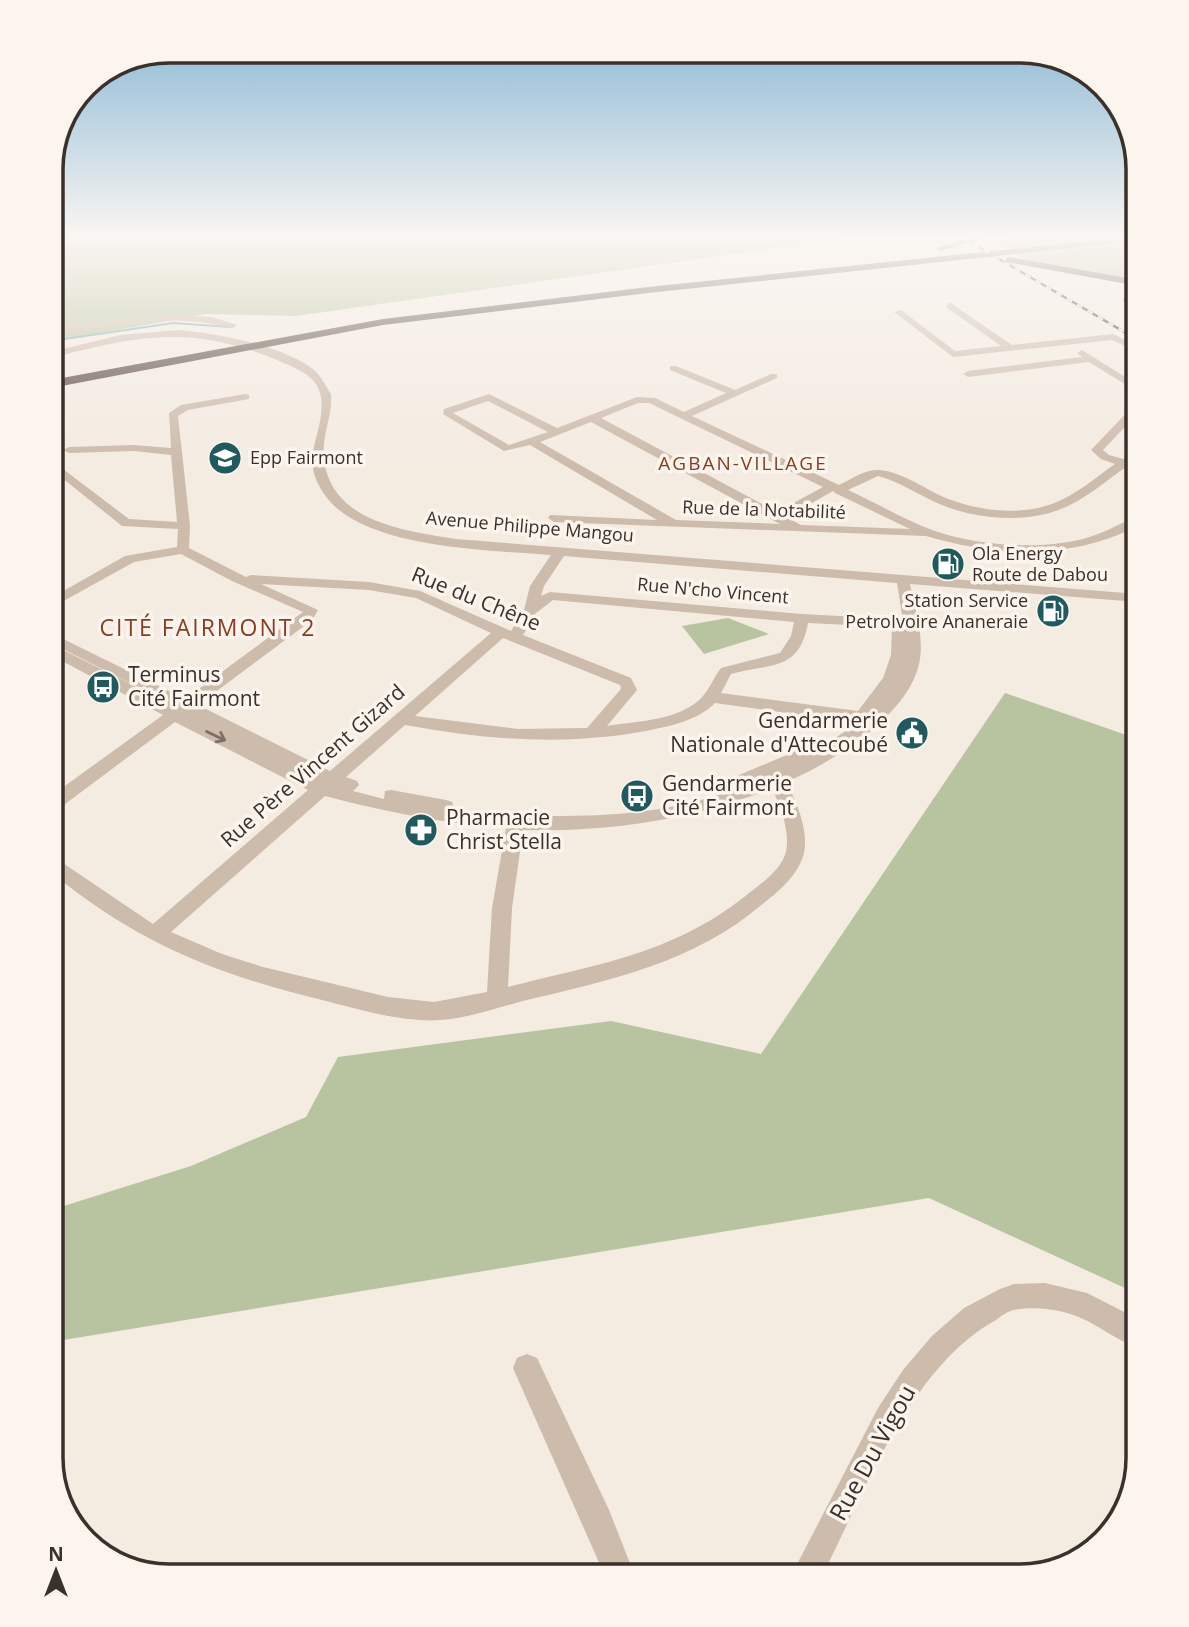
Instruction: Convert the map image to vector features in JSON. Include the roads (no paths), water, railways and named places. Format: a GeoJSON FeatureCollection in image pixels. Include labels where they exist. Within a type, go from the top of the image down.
{"type":"FeatureCollection","features":[{"type":"Feature","properties":{"kind":"highway"},"geometry":{"type":"LineString","coordinates":[[63,381],[390,314]]}},
{"type":"Feature","properties":{"kind":"highway"},"geometry":{"type":"LineString","coordinates":[[63,372],[219,341],[252,345],[446,314]]}},
{"type":"Feature","properties":{"kind":"street"},"geometry":{"type":"LineString","coordinates":[[901,314],[953,354],[1116,337],[1126,342]]}},
{"type":"Feature","properties":{"kind":"street"},"geometry":{"type":"LineString","coordinates":[[961,314],[1010,348]]}},
{"type":"Feature","properties":{"kind":"street"},"geometry":{"type":"LineString","coordinates":[[63,331],[173,318],[198,318],[233,325]]}},
{"type":"Feature","properties":{"kind":"street","name":"Avenue Philippe Mangou"},"geometry":{"type":"LineString","coordinates":[[63,352],[122,337],[170,331],[219,336],[309,371],[323,386],[327,399],[317,456],[326,491],[349,511],[377,525],[420,538],[1126,598]]}},
{"type":"Feature","properties":{"kind":"street"},"geometry":{"type":"LineString","coordinates":[[1064,342],[1126,382]]}},
{"type":"Feature","properties":{"kind":"street"},"geometry":{"type":"LineString","coordinates":[[968,373],[1090,359]]}},
{"type":"Feature","properties":{"kind":"street"},"geometry":{"type":"LineString","coordinates":[[673,368],[734,393]]}},
{"type":"Feature","properties":{"kind":"street"},"geometry":{"type":"LineString","coordinates":[[685,415],[774,376]]}},
{"type":"Feature","properties":{"kind":"street"},"geometry":{"type":"LineString","coordinates":[[183,550],[184,526],[173,414],[187,407],[245,397]]}},
{"type":"Feature","properties":{"kind":"street"},"geometry":{"type":"LineString","coordinates":[[556,432],[489,397],[448,411],[448,414],[508,449],[533,442],[647,399],[931,534],[1005,548],[1062,548],[1092,542],[1126,528]]}},
{"type":"Feature","properties":{"kind":"street"},"geometry":{"type":"LineString","coordinates":[[592,418],[801,529]]}},
{"type":"Feature","properties":{"kind":"street"},"geometry":{"type":"LineString","coordinates":[[1124,463],[1105,457],[1097,450],[1126,420]]}},
{"type":"Feature","properties":{"kind":"street","name":"Rue de la Notabilité"},"geometry":{"type":"LineString","coordinates":[[533,442],[673,524],[931,534]]}},
{"type":"Feature","properties":{"kind":"street"},"geometry":{"type":"LineString","coordinates":[[69,450],[134,448],[176,452]]}},
{"type":"Feature","properties":{"kind":"street"},"geometry":{"type":"LineString","coordinates":[[782,520],[792,509],[836,488],[878,473],[954,505],[993,512],[1035,512],[1054,508],[1067,501],[1124,463]]}},
{"type":"Feature","properties":{"kind":"street"},"geometry":{"type":"LineString","coordinates":[[63,473],[126,523],[184,526]]}},
{"type":"Feature","properties":{"kind":"street"},"geometry":{"type":"LineString","coordinates":[[554,518],[673,524]]}},
{"type":"Feature","properties":{"kind":"street"},"geometry":{"type":"LineString","coordinates":[[63,597],[130,559],[183,550],[237,578],[310,610],[307,617],[63,795]]}},
{"type":"Feature","properties":{"kind":"street","name":"Rue Père Vincent Gizard"},"geometry":{"type":"LineString","coordinates":[[155,934],[401,719],[508,634],[531,610],[537,586],[561,550]]}},
{"type":"Feature","properties":{"kind":"street","name":"Rue du Chêne"},"geometry":{"type":"LineString","coordinates":[[237,578],[397,590],[420,595],[626,682],[629,690],[590,735]]}},
{"type":"Feature","properties":{"kind":"street"},"geometry":{"type":"LineString","coordinates":[[326,784],[445,807],[518,814],[568,813],[670,801],[774,775],[862,717],[895,674],[900,658],[896,578]]}},
{"type":"Feature","properties":{"kind":"street"},"geometry":{"type":"LineString","coordinates":[[63,644],[181,711],[326,784],[418,814],[515,825],[609,822],[693,807],[841,745],[877,717],[898,696],[913,660],[896,578]]}},
{"type":"Feature","properties":{"kind":"street","name":"Rue N'cho Vincent"},"geometry":{"type":"LineString","coordinates":[[531,610],[550,596],[802,618],[897,623]]}},
{"type":"Feature","properties":{"kind":"street"},"geometry":{"type":"LineString","coordinates":[[401,719],[475,733],[516,736],[590,735],[673,719],[694,711],[711,697],[726,671],[780,660],[790,653],[796,646],[802,618]]}},
{"type":"Feature","properties":{"kind":"street"},"geometry":{"type":"LineString","coordinates":[[63,654],[106,671]]}},
{"type":"Feature","properties":{"kind":"street"},"geometry":{"type":"LineString","coordinates":[[711,697],[862,717]]}},
{"type":"Feature","properties":{"kind":"street"},"geometry":{"type":"LineString","coordinates":[[63,872],[92,896],[155,934],[256,975],[371,1003],[425,1012],[457,1009],[599,973],[686,946],[719,928],[779,878],[795,854],[793,825],[774,775]]}},
{"type":"Feature","properties":{"kind":"street"},"geometry":{"type":"LineString","coordinates":[[497,999],[502,908],[515,825]]}},
{"type":"Feature","properties":{"kind":"street","name":"Rue Du Vigou"},"geometry":{"type":"LineString","coordinates":[[812,1564],[874,1442],[918,1373],[959,1328],[1011,1297],[1044,1296],[1082,1303],[1126,1328]]}},
{"type":"Feature","properties":{"kind":"street"},"geometry":{"type":"LineString","coordinates":[[527,1368],[615,1564]]}},
{"type":"Feature","properties":{"kind":"waterway"},"geometry":{"type":"LineString","coordinates":[[63,339],[173,323],[231,327]]}},
{"type":"Feature","properties":{"kind":"railway"},"geometry":{"type":"LineString","coordinates":[[1093,314],[1126,333]]}},
{"type":"Feature","properties":{"kind":"place","name":"Epp Fairmont"},"geometry":{"type":"Point","coordinates":[225,458]}},
{"type":"Feature","properties":{"kind":"place","name":"Ola Energy Route de Dabou"},"geometry":{"type":"Point","coordinates":[948,564]}},
{"type":"Feature","properties":{"kind":"place","name":"Station Service PetroIvoire Ananeraie"},"geometry":{"type":"Point","coordinates":[1053,611]}},
{"type":"Feature","properties":{"kind":"place","name":"Terminus Cité Fairmont"},"geometry":{"type":"Point","coordinates":[103,687]}},
{"type":"Feature","properties":{"kind":"place","name":"Gendarmerie Nationale d'Attecoubé"},"geometry":{"type":"Point","coordinates":[912,733]}},
{"type":"Feature","properties":{"kind":"place","name":"Gendarmerie Cité Fairmont"},"geometry":{"type":"Point","coordinates":[637,796]}},
{"type":"Feature","properties":{"kind":"place","name":"Pharmacie Christ Stella"},"geometry":{"type":"Point","coordinates":[421,830]}},
{"type":"Feature","properties":{"kind":"district","name":"AGBAN-VILLAGE"},"geometry":{"type":"Point","coordinates":[743,463]}},
{"type":"Feature","properties":{"kind":"district","name":"CITÉ FAIRMONT 2"},"geometry":{"type":"Point","coordinates":[208,628]}}]}
